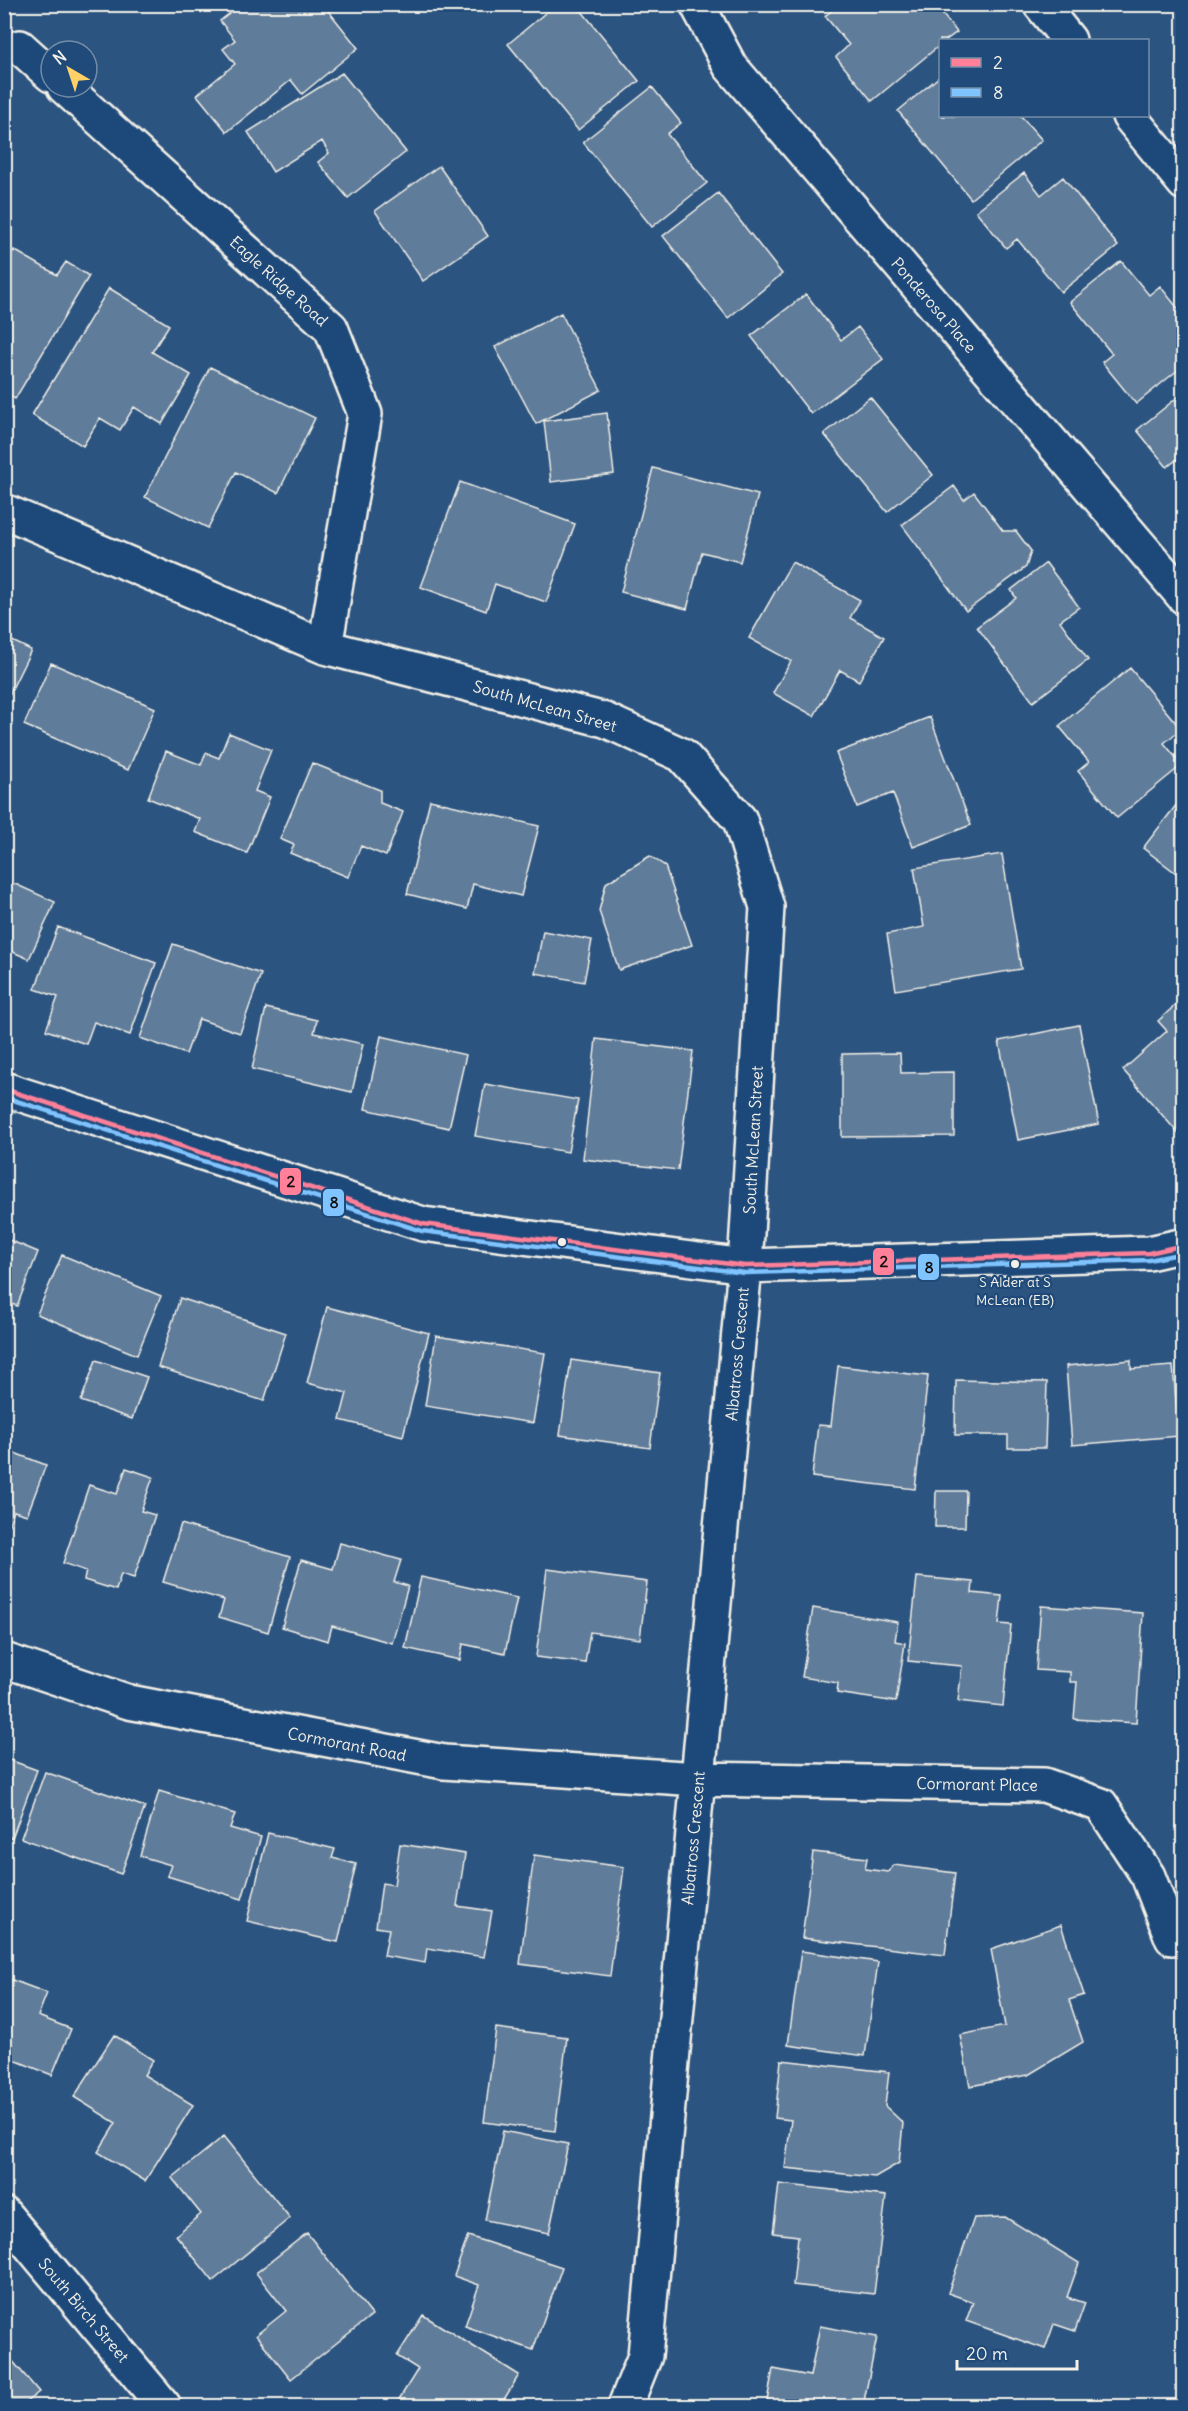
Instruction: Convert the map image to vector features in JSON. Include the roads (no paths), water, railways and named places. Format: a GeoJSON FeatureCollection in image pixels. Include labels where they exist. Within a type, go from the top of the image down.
{"type":"FeatureCollection","features":[{"type":"Feature","properties":{"kind":"street","name":"Ponderosa Place"},"geometry":{"type":"LineString","coordinates":[[697,4],[730,66],[1184,597]]}},
{"type":"Feature","properties":{"kind":"street"},"geometry":{"type":"LineString","coordinates":[[1040,4],[1068,39]]}},
{"type":"Feature","properties":{"kind":"street"},"geometry":{"type":"LineString","coordinates":[[20,47],[39,64]]}},
{"type":"Feature","properties":{"kind":"street","name":"Eagle Ridge Road"},"geometry":{"type":"LineString","coordinates":[[77,99],[331,328],[365,414],[325,647]]}},
{"type":"Feature","properties":{"kind":"street"},"geometry":{"type":"LineString","coordinates":[[1130,117],[1184,183]]}},
{"type":"Feature","properties":{"kind":"street","name":"South McLean Street"},"geometry":{"type":"LineString","coordinates":[[4,511],[325,647],[605,720],[682,755],[740,820],[767,907],[746,1266]]}},
{"type":"Feature","properties":{"kind":"street"},"geometry":{"type":"LineString","coordinates":[[4,1089],[423,1224],[746,1266],[1149,1253],[1184,1245]]}},
{"type":"Feature","properties":{"kind":"street","name":"Albatross Crescent"},"geometry":{"type":"LineString","coordinates":[[625,2406],[645,2356],[746,1266]]}},
{"type":"Feature","properties":{"kind":"street","name":"Cormorant Road"},"geometry":{"type":"LineString","coordinates":[[4,1660],[129,1702],[444,1762],[698,1779]]}},
{"type":"Feature","properties":{"kind":"street","name":"Cormorant Place"},"geometry":{"type":"LineString","coordinates":[[698,1779],[1044,1785],[1101,1805],[1148,1876],[1172,1938]]}},
{"type":"Feature","properties":{"kind":"street","name":"South Birch Street"},"geometry":{"type":"LineString","coordinates":[[4,2214],[164,2406]]}},
{"type":"Feature","properties":{"kind":"place","name":"S Alder at S McLean (EB)"},"geometry":{"type":"Point","coordinates":[1015,1264]}}]}
